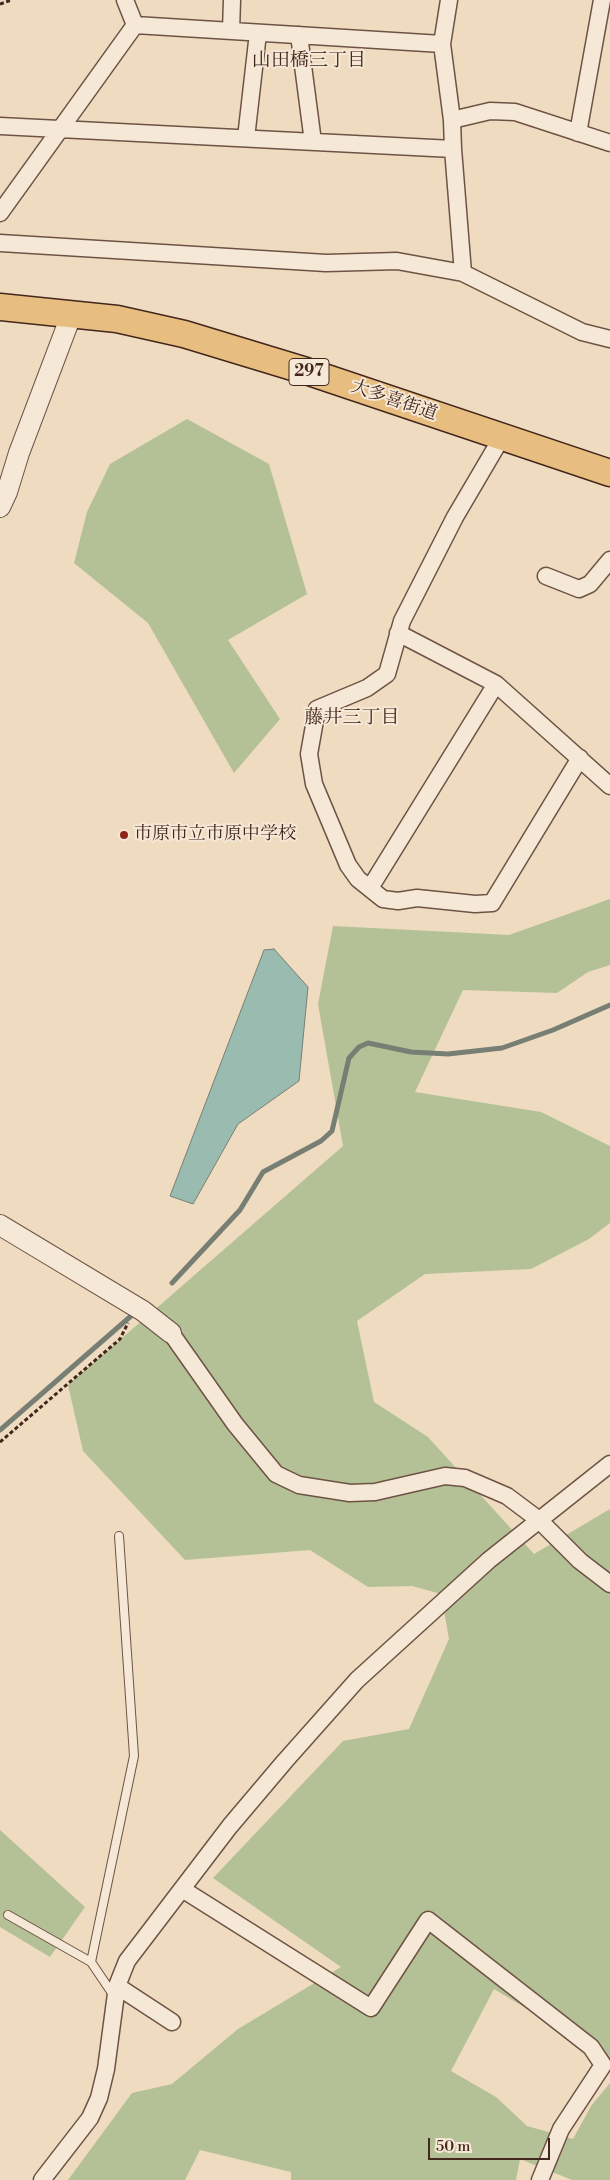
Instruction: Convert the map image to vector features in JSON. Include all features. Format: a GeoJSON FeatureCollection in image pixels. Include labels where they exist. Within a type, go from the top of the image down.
{"type":"FeatureCollection","features":[{"type":"Feature","properties":{"kind":"highway","name":"大多喜街道"},"geometry":{"type":"LineString","coordinates":[[0,307],[118,319],[184,334],[306,371],[610,473]]}},
{"type":"Feature","properties":{"kind":"street"},"geometry":{"type":"LineString","coordinates":[[124,0],[135,25]]}},
{"type":"Feature","properties":{"kind":"street"},"geometry":{"type":"LineString","coordinates":[[231,31],[232,0]]}},
{"type":"Feature","properties":{"kind":"street"},"geometry":{"type":"LineString","coordinates":[[449,0],[442,44],[452,120],[463,273]]}},
{"type":"Feature","properties":{"kind":"street"},"geometry":{"type":"LineString","coordinates":[[578,133],[602,0]]}},
{"type":"Feature","properties":{"kind":"street"},"geometry":{"type":"LineString","coordinates":[[135,25],[442,44]]}},
{"type":"Feature","properties":{"kind":"street"},"geometry":{"type":"LineString","coordinates":[[0,213],[135,25]]}},
{"type":"Feature","properties":{"kind":"street"},"geometry":{"type":"LineString","coordinates":[[246,138],[258,33]]}},
{"type":"Feature","properties":{"kind":"street"},"geometry":{"type":"LineString","coordinates":[[299,35],[313,142]]}},
{"type":"Feature","properties":{"kind":"street"},"geometry":{"type":"LineString","coordinates":[[452,120],[490,111],[515,112],[610,143]]}},
{"type":"Feature","properties":{"kind":"street"},"geometry":{"type":"LineString","coordinates":[[0,126],[453,149]]}},
{"type":"Feature","properties":{"kind":"street"},"geometry":{"type":"LineString","coordinates":[[0,243],[326,263],[397,261],[463,273],[582,332],[610,339]]}},
{"type":"Feature","properties":{"kind":"street"},"geometry":{"type":"LineString","coordinates":[[0,507],[72,313]]}},
{"type":"Feature","properties":{"kind":"street"},"geometry":{"type":"LineString","coordinates":[[502,437],[455,517],[402,621],[387,674],[367,688],[317,709],[309,754],[314,784],[348,865],[358,879],[383,899],[398,901],[417,898],[476,904],[492,903],[580,758]]}},
{"type":"Feature","properties":{"kind":"street"},"geometry":{"type":"LineString","coordinates":[[546,576],[579,589],[590,584],[610,560]]}},
{"type":"Feature","properties":{"kind":"street"},"geometry":{"type":"LineString","coordinates":[[398,634],[496,684],[610,786]]}},
{"type":"Feature","properties":{"kind":"street"},"geometry":{"type":"LineString","coordinates":[[370,888],[496,684]]}},
{"type":"Feature","properties":{"kind":"street"},"geometry":{"type":"LineString","coordinates":[[0,1225],[136,1306],[171,1333],[235,1424],[276,1474],[299,1485],[350,1493],[375,1492],[445,1476],[466,1478],[506,1496],[539,1520],[580,1561],[610,1584]]}},
{"type":"Feature","properties":{"kind":"street"},"geometry":{"type":"LineString","coordinates":[[42,2180],[90,2118],[99,2098],[106,2069],[116,1991],[127,1961],[182,1889],[273,1776],[357,1680],[489,1560],[610,1464]]}},
{"type":"Feature","properties":{"kind":"street"},"geometry":{"type":"LineString","coordinates":[[182,1889],[371,2008],[428,1920],[591,2047],[603,2065],[560,2129],[540,2180]]}},
{"type":"Feature","properties":{"kind":"street"},"geometry":{"type":"LineString","coordinates":[[116,1991],[172,2022]]}},
{"type":"Feature","properties":{"kind":"lane"},"geometry":{"type":"LineString","coordinates":[[91,1962],[134,1756],[119,1536]]}},
{"type":"Feature","properties":{"kind":"lane"},"geometry":{"type":"LineString","coordinates":[[8,1915],[91,1962],[116,1991]]}},
{"type":"Feature","properties":{"kind":"path"},"geometry":{"type":"LineString","coordinates":[[0,4],[12,0]]}},
{"type":"Feature","properties":{"kind":"path"},"geometry":{"type":"LineString","coordinates":[[0,1442],[120,1339],[136,1306]]}},
{"type":"Feature","properties":{"kind":"green space"},"geometry":{"type":"Polygon","coordinates":[[[187,419],[269,464],[307,594],[228,640],[280,719],[234,773],[148,623],[74,563],[87,512],[110,464],[187,419]]]}},
{"type":"Feature","properties":{"kind":"green space"},"geometry":{"type":"Polygon","coordinates":[[[610,899],[610,965],[588,972],[557,993],[463,990],[415,1092],[541,1112],[610,1146],[610,1223],[589,1239],[531,1269],[425,1274],[357,1321],[374,1402],[428,1437],[534,1554],[610,1509],[610,2059],[494,1989],[451,2071],[496,2097],[527,2126],[573,2139],[591,2106],[610,2083],[610,2180],[572,2180],[520,2159],[516,2180],[291,2180],[291,2172],[200,2150],[185,2180],[68,2180],[132,2093],[172,2084],[238,2029],[341,1967],[213,1878],[343,1741],[409,1729],[449,1639],[441,1594],[412,1586],[368,1587],[310,1550],[185,1560],[83,1451],[68,1385],[343,1146],[318,1004],[333,926],[509,935],[610,899]]]}},
{"type":"Feature","properties":{"kind":"green space"},"geometry":{"type":"Polygon","coordinates":[[[0,1830],[85,1907],[50,1957],[0,1927],[0,1830]]]}},
{"type":"Feature","properties":{"kind":"water"},"geometry":{"type":"Polygon","coordinates":[[[274,949],[308,987],[299,1081],[238,1124],[193,1204],[170,1196],[264,950],[274,949]]]}},
{"type":"Feature","properties":{"kind":"waterway"},"geometry":{"type":"LineString","coordinates":[[172,1283],[240,1210],[263,1172],[321,1141],[332,1131],[349,1058],[359,1047],[368,1043],[411,1052],[448,1054],[502,1048],[553,1030],[610,1005]]}},
{"type":"Feature","properties":{"kind":"waterway"},"geometry":{"type":"LineString","coordinates":[[0,1430],[131,1316]]}},
{"type":"Feature","properties":{"kind":"place","name":"市原市立市原中学校"},"geometry":{"type":"Point","coordinates":[124,835]}},
{"type":"Feature","properties":{"kind":"district","name":"山田橋三丁目"},"geometry":{"type":"Point","coordinates":[309,61]}},
{"type":"Feature","properties":{"kind":"district","name":"藤井三丁目"},"geometry":{"type":"Point","coordinates":[352,718]}}]}
